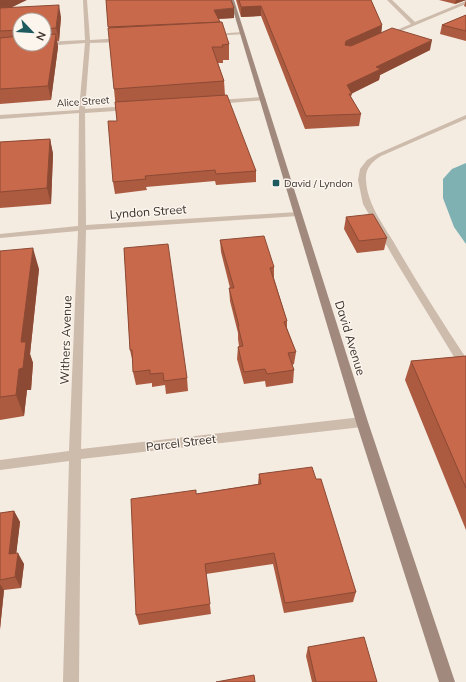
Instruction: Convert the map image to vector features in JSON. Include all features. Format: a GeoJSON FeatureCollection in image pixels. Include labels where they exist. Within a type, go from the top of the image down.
{"type":"FeatureCollection","features":[{"type":"Feature","properties":{"kind":"main road","name":"David Avenue"},"geometry":{"type":"LineString","coordinates":[[232,0],[362,422],[447,682]]}},
{"type":"Feature","properties":{"kind":"street","name":"Withers Avenue"},"geometry":{"type":"LineString","coordinates":[[71,682],[75,455],[82,228],[82,112],[88,42],[85,0]]}},
{"type":"Feature","properties":{"kind":"street"},"geometry":{"type":"LineString","coordinates":[[389,0],[414,24]]}},
{"type":"Feature","properties":{"kind":"street"},"geometry":{"type":"LineString","coordinates":[[380,39],[466,2]]}},
{"type":"Feature","properties":{"kind":"street"},"geometry":{"type":"LineString","coordinates":[[204,35],[243,33]]}},
{"type":"Feature","properties":{"kind":"street"},"geometry":{"type":"LineString","coordinates":[[52,44],[127,39]]}},
{"type":"Feature","properties":{"kind":"street"},"geometry":{"type":"LineString","coordinates":[[208,103],[263,99]]}},
{"type":"Feature","properties":{"kind":"street","name":"Alice Street"},"geometry":{"type":"LineString","coordinates":[[0,117],[137,108]]}},
{"type":"Feature","properties":{"kind":"street"},"geometry":{"type":"LineString","coordinates":[[466,117],[379,155],[369,161],[364,169],[362,180],[367,204],[399,260],[466,367]]}},
{"type":"Feature","properties":{"kind":"street","name":"Lyndon Street"},"geometry":{"type":"LineString","coordinates":[[0,236],[82,228],[298,214]]}},
{"type":"Feature","properties":{"kind":"street","name":"Parcel Street"},"geometry":{"type":"LineString","coordinates":[[0,465],[362,422]]}},
{"type":"Feature","properties":{"kind":"water"},"geometry":{"type":"Polygon","coordinates":[[[466,163],[466,244],[454,227],[443,198],[443,179],[452,169],[466,163]]]}},
{"type":"Feature","properties":{"kind":"building"},"geometry":{"type":"Polygon","coordinates":[[[106,0],[231,0],[234,8],[214,10],[220,22],[108,27],[106,0]]]}},
{"type":"Feature","properties":{"kind":"building"},"geometry":{"type":"Polygon","coordinates":[[[239,0],[371,0],[382,25],[346,41],[345,45],[351,46],[392,28],[432,40],[376,67],[381,69],[347,85],[352,94],[349,94],[361,114],[306,116],[261,6],[241,7],[239,0]]]}},
{"type":"Feature","properties":{"kind":"building"},"geometry":{"type":"Polygon","coordinates":[[[59,5],[56,28],[52,28],[52,12],[12,12],[12,30],[0,31],[0,8],[59,5]]]}},
{"type":"Feature","properties":{"kind":"building"},"geometry":{"type":"Polygon","coordinates":[[[466,15],[466,31],[442,25],[466,15]]]}},
{"type":"Feature","properties":{"kind":"building"},"geometry":{"type":"Polygon","coordinates":[[[222,22],[229,44],[222,45],[223,47],[212,47],[224,81],[114,89],[108,28],[222,22]]]}},
{"type":"Feature","properties":{"kind":"building"},"geometry":{"type":"Polygon","coordinates":[[[52,34],[56,34],[48,86],[0,89],[0,38],[12,37],[12,52],[52,52],[52,34]]]}},
{"type":"Feature","properties":{"kind":"building"},"geometry":{"type":"Polygon","coordinates":[[[227,95],[256,171],[216,174],[215,170],[145,176],[146,179],[113,182],[108,121],[117,121],[115,102],[227,95]]]}},
{"type":"Feature","properties":{"kind":"building"},"geometry":{"type":"Polygon","coordinates":[[[50,139],[47,188],[0,192],[0,142],[50,139]]]}},
{"type":"Feature","properties":{"kind":"building"},"geometry":{"type":"Polygon","coordinates":[[[373,214],[387,238],[359,241],[346,217],[373,214]]]}},
{"type":"Feature","properties":{"kind":"building"},"geometry":{"type":"Polygon","coordinates":[[[264,236],[274,267],[270,268],[287,321],[284,322],[296,352],[288,353],[294,370],[267,374],[265,369],[244,372],[238,347],[243,346],[229,288],[234,288],[220,240],[264,236]]]}},
{"type":"Feature","properties":{"kind":"building"},"geometry":{"type":"Polygon","coordinates":[[[168,244],[187,378],[164,381],[163,373],[150,374],[150,370],[133,372],[132,350],[130,350],[124,248],[168,244]]]}},
{"type":"Feature","properties":{"kind":"building"},"geometry":{"type":"Polygon","coordinates":[[[33,248],[21,342],[26,342],[23,368],[19,369],[16,395],[0,397],[0,251],[33,248]]]}},
{"type":"Feature","properties":{"kind":"building"},"geometry":{"type":"Polygon","coordinates":[[[466,356],[466,488],[411,361],[466,356]]]}},
{"type":"Feature","properties":{"kind":"building"},"geometry":{"type":"Polygon","coordinates":[[[312,467],[316,479],[321,479],[356,592],[285,603],[274,553],[205,564],[210,604],[136,615],[131,499],[196,490],[196,494],[261,484],[259,474],[312,467]]]}},
{"type":"Feature","properties":{"kind":"building"},"geometry":{"type":"Polygon","coordinates":[[[14,511],[9,554],[18,553],[15,577],[0,580],[0,513],[14,511]]]}},
{"type":"Feature","properties":{"kind":"building"},"geometry":{"type":"Polygon","coordinates":[[[364,637],[377,682],[316,682],[308,647],[364,637]]]}},
{"type":"Feature","properties":{"kind":"building"},"geometry":{"type":"Polygon","coordinates":[[[254,675],[255,682],[216,682],[254,675]]]}},
{"type":"Feature","properties":{"kind":"place","name":"David / Lyndon"},"geometry":{"type":"Point","coordinates":[276,183]}}]}
